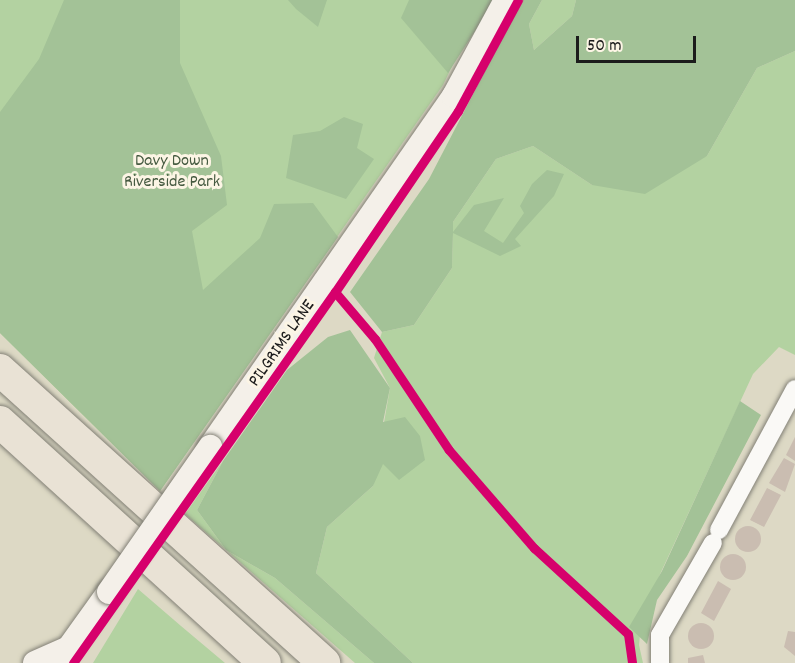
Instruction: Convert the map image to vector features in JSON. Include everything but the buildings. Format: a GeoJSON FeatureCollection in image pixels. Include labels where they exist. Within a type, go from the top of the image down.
{"type":"FeatureCollection","features":[{"type":"Feature","properties":{"kind":"highway"},"geometry":{"type":"LineString","coordinates":[[0,370],[324,663]]}},
{"type":"Feature","properties":{"kind":"highway"},"geometry":{"type":"LineString","coordinates":[[0,422],[265,663]]}},
{"type":"Feature","properties":{"kind":"main road","name":"PILGRIMS LANE"},"geometry":{"type":"LineString","coordinates":[[35,663],[62,656],[109,592],[409,163],[506,0]]}},
{"type":"Feature","properties":{"kind":"street"},"geometry":{"type":"LineString","coordinates":[[660,663],[660,635],[716,537],[795,389]]}},
{"type":"Feature","properties":{"kind":"green space","name":"Davy Down Riverside Park"},"geometry":{"type":"Polygon","coordinates":[[[0,0],[484,0],[443,85],[160,491],[0,333],[0,0]]]}},
{"type":"Feature","properties":{"kind":"green space","name":"Davy Down Riverside Park"},"geometry":{"type":"Polygon","coordinates":[[[64,0],[180,0],[180,63],[221,156],[227,205],[192,231],[203,290],[260,238],[274,204],[313,203],[338,237],[160,491],[0,333],[0,112],[39,59],[64,0]]]}},
{"type":"Feature","properties":{"kind":"green space"},"geometry":{"type":"Polygon","coordinates":[[[288,0],[327,0],[318,27],[296,9],[288,0]]]}},
{"type":"Feature","properties":{"kind":"green space"},"geometry":{"type":"Polygon","coordinates":[[[409,0],[495,0],[448,73],[401,18],[409,0]]]}},
{"type":"Feature","properties":{"kind":"green space"},"geometry":{"type":"Polygon","coordinates":[[[522,0],[542,0],[529,24],[534,50],[572,16],[576,0],[795,0],[795,51],[757,68],[707,156],[645,194],[592,185],[533,146],[496,159],[453,222],[453,232],[474,205],[504,198],[484,231],[503,243],[524,213],[520,206],[532,184],[547,170],[564,174],[554,196],[515,239],[521,246],[500,256],[453,233],[452,268],[414,325],[382,332],[350,292],[429,179],[522,0]]]}},
{"type":"Feature","properties":{"kind":"green space"},"geometry":{"type":"Polygon","coordinates":[[[542,0],[576,0],[572,16],[534,50],[529,24],[542,0]]]}},
{"type":"Feature","properties":{"kind":"green space"},"geometry":{"type":"Polygon","coordinates":[[[795,51],[795,355],[779,347],[753,374],[642,613],[639,645],[643,663],[413,663],[316,573],[327,527],[373,486],[390,388],[374,358],[382,332],[414,325],[452,268],[453,222],[496,159],[533,146],[592,185],[707,156],[757,68],[795,51]]]}},
{"type":"Feature","properties":{"kind":"green space"},"geometry":{"type":"Polygon","coordinates":[[[344,117],[363,124],[357,148],[374,159],[346,199],[286,178],[293,135],[320,131],[344,117]]]}},
{"type":"Feature","properties":{"kind":"green space"},"geometry":{"type":"Polygon","coordinates":[[[350,330],[390,388],[383,422],[405,417],[420,436],[425,460],[399,480],[383,464],[373,486],[327,527],[316,573],[413,663],[374,663],[275,578],[226,550],[197,510],[223,461],[287,370],[328,337],[350,330]]]}},
{"type":"Feature","properties":{"kind":"green space"},"geometry":{"type":"Polygon","coordinates":[[[740,401],[761,415],[687,556],[657,600],[647,644],[629,627],[662,571],[740,401]]]}},
{"type":"Feature","properties":{"kind":"green space"},"geometry":{"type":"Polygon","coordinates":[[[223,461],[197,510],[226,550],[185,514],[223,461]]]}},
{"type":"Feature","properties":{"kind":"green space"},"geometry":{"type":"Polygon","coordinates":[[[226,550],[275,578],[374,663],[355,663],[226,550]]]}},
{"type":"Feature","properties":{"kind":"green space"},"geometry":{"type":"Polygon","coordinates":[[[138,589],[181,626],[225,663],[93,663],[138,589]]]}},
{"type":"Feature","properties":{"kind":"cycle path"},"geometry":{"type":"LineString","coordinates":[[518,0],[458,111],[335,292],[375,339],[449,450],[534,548],[628,634],[632,663]]}},
{"type":"Feature","properties":{"kind":"cycle path"},"geometry":{"type":"LineString","coordinates":[[73,663],[335,292]]}}]}
